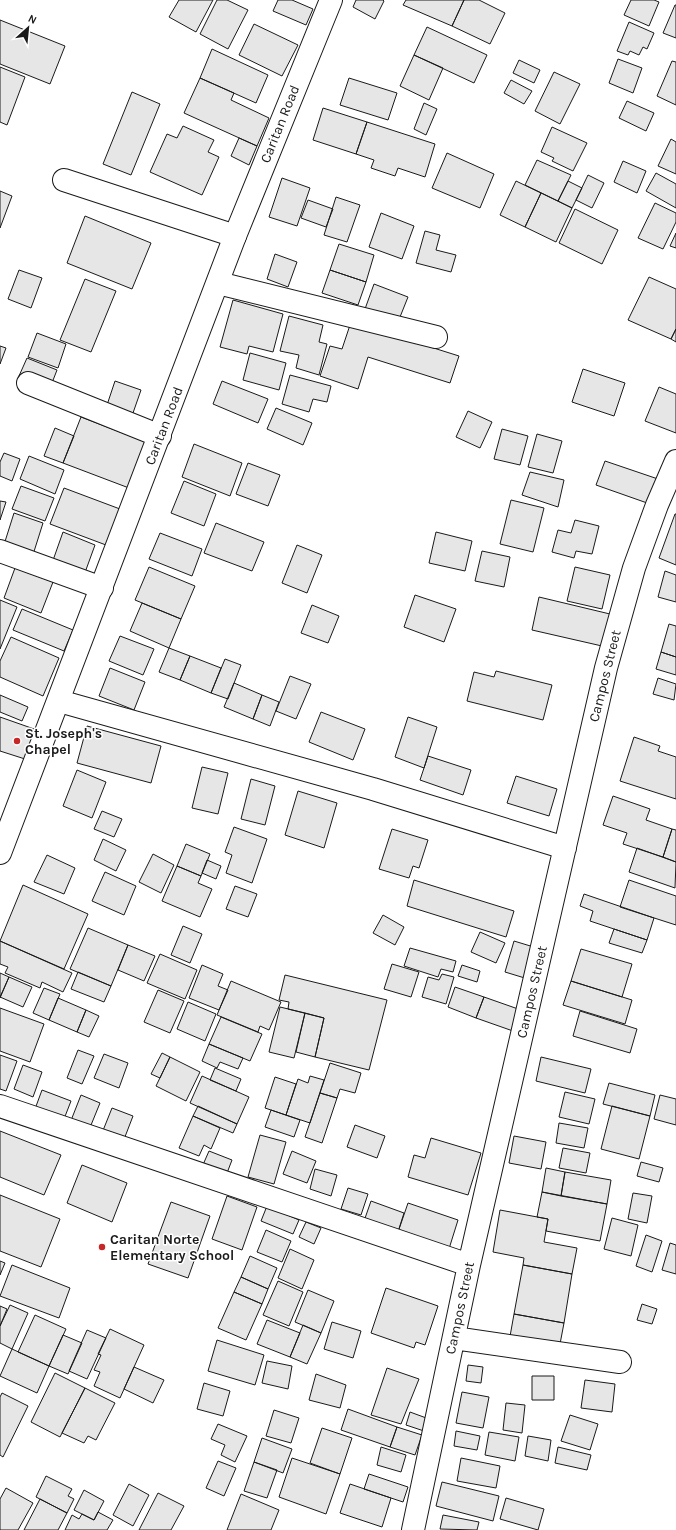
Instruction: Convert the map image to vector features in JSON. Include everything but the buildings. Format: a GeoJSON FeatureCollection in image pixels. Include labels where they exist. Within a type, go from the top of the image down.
{"type":"FeatureCollection","features":[{"type":"Feature","properties":{"kind":"street","name":"Caritan Road"},"geometry":{"type":"LineString","coordinates":[[0,853],[235,236],[331,0]]}},
{"type":"Feature","properties":{"kind":"street"},"geometry":{"type":"LineString","coordinates":[[64,180],[235,236]]}},
{"type":"Feature","properties":{"kind":"street"},"geometry":{"type":"LineString","coordinates":[[218,283],[436,337]]}},
{"type":"Feature","properties":{"kind":"street"},"geometry":{"type":"LineString","coordinates":[[28,383],[160,436]]}},
{"type":"Feature","properties":{"kind":"street","name":"Campos Street"},"geometry":{"type":"LineString","coordinates":[[413,1530],[469,1265],[606,668],[634,568],[657,505],[676,460]]}},
{"type":"Feature","properties":{"kind":"street"},"geometry":{"type":"LineString","coordinates":[[0,551],[102,588]]}},
{"type":"Feature","properties":{"kind":"street"},"geometry":{"type":"LineString","coordinates":[[59,701],[373,789],[565,848]]}},
{"type":"Feature","properties":{"kind":"street"},"geometry":{"type":"LineString","coordinates":[[0,1106],[469,1265]]}},
{"type":"Feature","properties":{"kind":"street"},"geometry":{"type":"LineString","coordinates":[[454,1338],[620,1362]]}},
{"type":"Feature","properties":{"kind":"place","name":"St. Joseph's Chapel"},"geometry":{"type":"Point","coordinates":[17,741]}},
{"type":"Feature","properties":{"kind":"place","name":"Caritan Norte Elementary School"},"geometry":{"type":"Point","coordinates":[102,1247]}}]}
